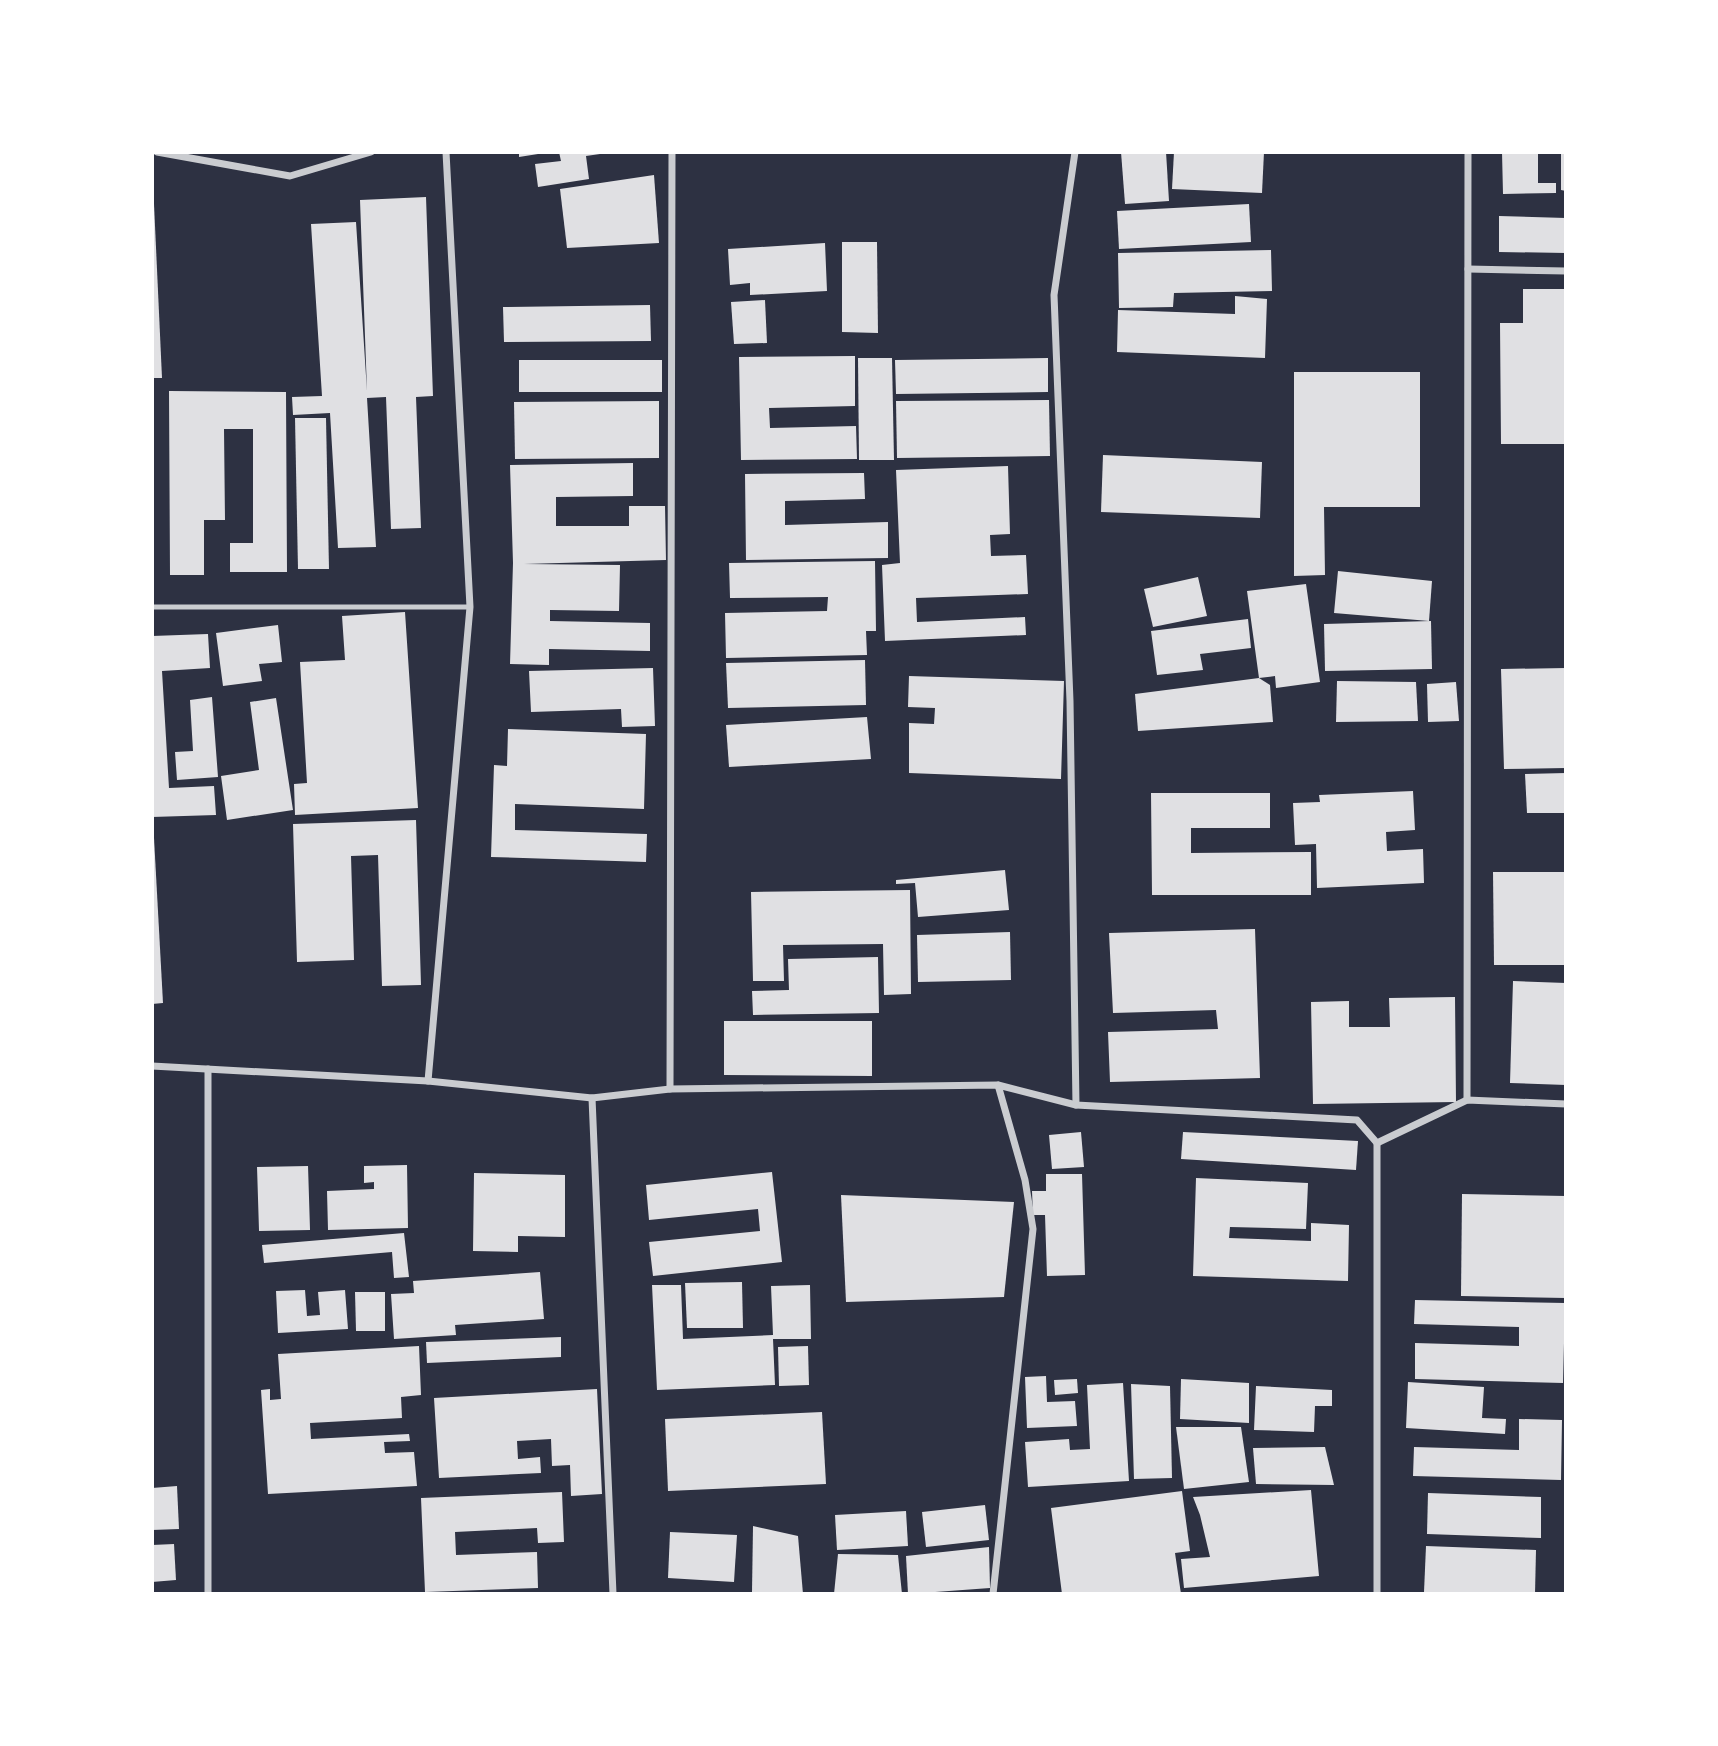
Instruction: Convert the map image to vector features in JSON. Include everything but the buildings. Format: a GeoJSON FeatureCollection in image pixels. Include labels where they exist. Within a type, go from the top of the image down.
{"type":"FeatureCollection","features":[{"type":"Feature","properties":{"kind":"street"},"geometry":{"type":"LineString","coordinates":[[158,152],[290,176],[370,152]]}},
{"type":"Feature","properties":{"kind":"street"},"geometry":{"type":"LineString","coordinates":[[428,1081],[470,607],[446,152]]}},
{"type":"Feature","properties":{"kind":"street"},"geometry":{"type":"LineString","coordinates":[[670,1089],[672,152]]}},
{"type":"Feature","properties":{"kind":"street"},"geometry":{"type":"LineString","coordinates":[[1075,152],[1055,295],[1070,701],[1076,1105]]}},
{"type":"Feature","properties":{"kind":"street"},"geometry":{"type":"LineString","coordinates":[[1466,1100],[1468,152]]}},
{"type":"Feature","properties":{"kind":"street"},"geometry":{"type":"LineString","coordinates":[[1468,269],[1566,271]]}},
{"type":"Feature","properties":{"kind":"street"},"geometry":{"type":"LineString","coordinates":[[152,1066],[428,1081],[593,1098],[670,1089],[998,1085],[1076,1105],[1357,1120],[1377,1143],[1377,1594]]}},
{"type":"Feature","properties":{"kind":"street"},"geometry":{"type":"LineString","coordinates":[[208,1069],[208,1594]]}},
{"type":"Feature","properties":{"kind":"street"},"geometry":{"type":"LineString","coordinates":[[993,1594],[1033,1229],[1025,1180],[998,1085]]}},
{"type":"Feature","properties":{"kind":"street"},"geometry":{"type":"LineString","coordinates":[[593,1098],[613,1594]]}},
{"type":"Feature","properties":{"kind":"street"},"geometry":{"type":"LineString","coordinates":[[1377,1143],[1466,1100],[1566,1104]]}},
{"type":"Feature","properties":{"kind":"lane"},"geometry":{"type":"LineString","coordinates":[[152,607],[470,607]]}}]}
